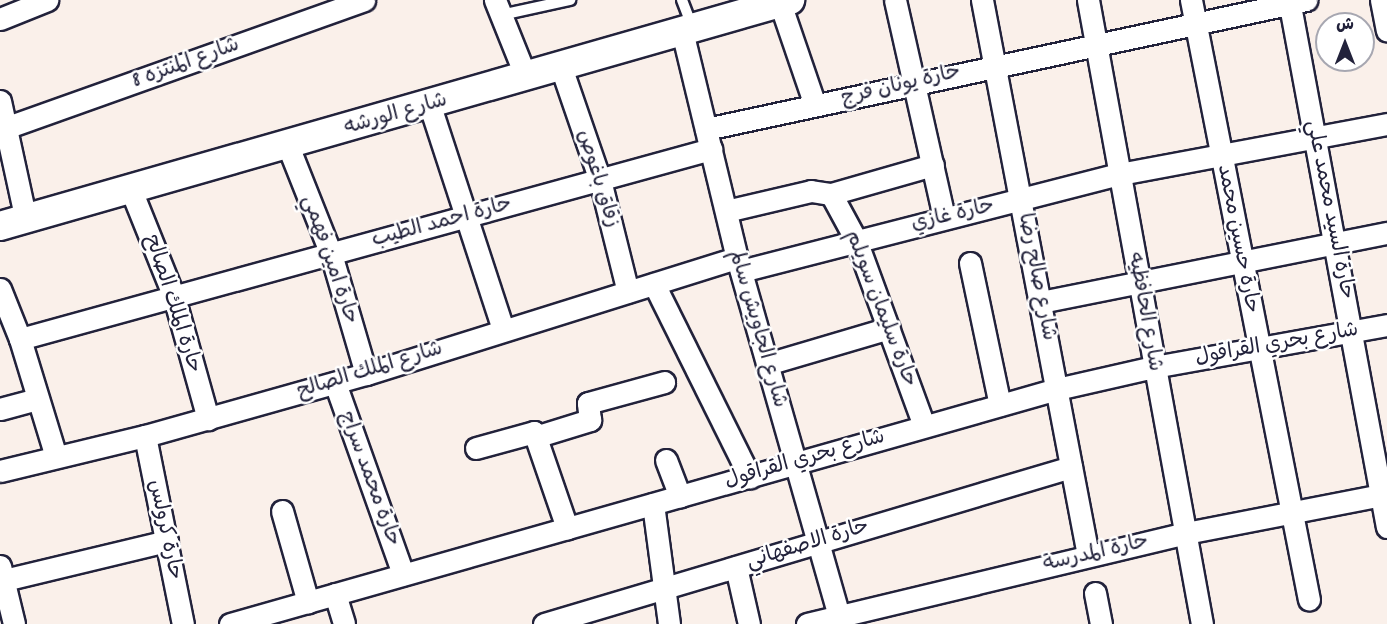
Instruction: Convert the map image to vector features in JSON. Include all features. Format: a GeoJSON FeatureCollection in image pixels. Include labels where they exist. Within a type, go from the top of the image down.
{"type":"FeatureCollection","features":[{"type":"Feature","properties":{"kind":"street"},"geometry":{"type":"LineString","coordinates":[[0,19],[47,0]]}},
{"type":"Feature","properties":{"kind":"street","name":"شارع المنتزه 8"},"geometry":{"type":"LineString","coordinates":[[8,127],[363,0]]}},
{"type":"Feature","properties":{"kind":"street"},"geometry":{"type":"LineString","coordinates":[[895,0],[944,218]]}},
{"type":"Feature","properties":{"kind":"street","name":"شارع صالح رضا"},"geometry":{"type":"LineString","coordinates":[[982,0],[1088,555]]}},
{"type":"Feature","properties":{"kind":"street","name":"شارع الحافظيه"},"geometry":{"type":"LineString","coordinates":[[1088,0],[1202,624]]}},
{"type":"Feature","properties":{"kind":"street","name":"حارة حسين محمد"},"geometry":{"type":"LineString","coordinates":[[1191,0],[1309,600]]}},
{"type":"Feature","properties":{"kind":"street"},"geometry":{"type":"LineString","coordinates":[[1381,0],[1387,30]]}},
{"type":"Feature","properties":{"kind":"street"},"geometry":{"type":"LineString","coordinates":[[785,1],[815,105]]}},
{"type":"Feature","properties":{"kind":"street","name":"شارع الورشه"},"geometry":{"type":"LineString","coordinates":[[13,223],[430,106],[785,1]]}},
{"type":"Feature","properties":{"kind":"street","name":"حارة يونان فرج"},"geometry":{"type":"LineString","coordinates":[[708,139],[815,105],[1097,42],[1295,1]]}},
{"type":"Feature","properties":{"kind":"street","name":"حارة السيد محمد علي"},"geometry":{"type":"LineString","coordinates":[[1295,1],[1315,138],[1384,495],[1387,527]]}},
{"type":"Feature","properties":{"kind":"street"},"geometry":{"type":"LineString","coordinates":[[498,7],[526,77]]}},
{"type":"Feature","properties":{"kind":"street","name":"شارع الجاويش سالم"},"geometry":{"type":"LineString","coordinates":[[687,30],[708,139],[739,265],[839,620]]}},
{"type":"Feature","properties":{"kind":"street","name":"زقاق باغوص"},"geometry":{"type":"LineString","coordinates":[[561,67],[600,180],[628,292]]}},
{"type":"Feature","properties":{"kind":"street"},"geometry":{"type":"LineString","coordinates":[[0,101],[8,127],[13,223]]}},
{"type":"Feature","properties":{"kind":"street"},"geometry":{"type":"LineString","coordinates":[[430,106],[468,216],[503,330]]}},
{"type":"Feature","properties":{"kind":"street","name":"حارة غازي"},"geometry":{"type":"LineString","coordinates":[[739,265],[1021,201],[1120,174],[1387,124]]}},
{"type":"Feature","properties":{"kind":"street","name":"حارة احمد الطيب"},"geometry":{"type":"LineString","coordinates":[[20,339],[600,180],[708,139]]}},
{"type":"Feature","properties":{"kind":"street","name":"حارة امين فهمي"},"geometry":{"type":"LineString","coordinates":[[288,146],[331,254],[366,374]]}},
{"type":"Feature","properties":{"kind":"street"},"geometry":{"type":"LineString","coordinates":[[726,211],[811,191],[831,194],[933,165]]}},
{"type":"Feature","properties":{"kind":"street","name":"حارة الملك الصالح"},"geometry":{"type":"LineString","coordinates":[[131,190],[174,297],[208,419]]}},
{"type":"Feature","properties":{"kind":"street","name":"حارة سليمان سويلم"},"geometry":{"type":"LineString","coordinates":[[831,194],[856,240],[924,426]]}},
{"type":"Feature","properties":{"kind":"street"},"geometry":{"type":"LineString","coordinates":[[1041,302],[1387,233]]}},
{"type":"Feature","properties":{"kind":"street"},"geometry":{"type":"LineString","coordinates":[[970,263],[1000,405]]}},
{"type":"Feature","properties":{"kind":"street","name":"شارع الملك الصالح"},"geometry":{"type":"LineString","coordinates":[[0,471],[208,419],[366,374],[654,284],[739,265]]}},
{"type":"Feature","properties":{"kind":"street"},"geometry":{"type":"LineString","coordinates":[[654,284],[750,477]]}},
{"type":"Feature","properties":{"kind":"street"},"geometry":{"type":"LineString","coordinates":[[0,289],[20,339],[56,457]]}},
{"type":"Feature","properties":{"kind":"street","name":"شارع بحري القراقول"},"geometry":{"type":"LineString","coordinates":[[230,624],[1057,389],[1154,367],[1387,325]]}},
{"type":"Feature","properties":{"kind":"street"},"geometry":{"type":"LineString","coordinates":[[767,364],[888,328]]}},
{"type":"Feature","properties":{"kind":"street"},"geometry":{"type":"LineString","coordinates":[[535,437],[590,420],[588,403],[664,382]]}},
{"type":"Feature","properties":{"kind":"street","name":"حارة محمد سراج"},"geometry":{"type":"LineString","coordinates":[[335,383],[403,574]]}},
{"type":"Feature","properties":{"kind":"street"},"geometry":{"type":"LineString","coordinates":[[0,409],[38,399]]}},
{"type":"Feature","properties":{"kind":"street"},"geometry":{"type":"LineString","coordinates":[[476,448],[531,431],[567,528]]}},
{"type":"Feature","properties":{"kind":"street","name":"حارة كرولس"},"geometry":{"type":"LineString","coordinates":[[145,436],[183,624]]}},
{"type":"Feature","properties":{"kind":"street"},"geometry":{"type":"LineString","coordinates":[[666,460],[680,496]]}},
{"type":"Feature","properties":{"kind":"street","name":"حارة الاصفهاني"},"geometry":{"type":"LineString","coordinates":[[544,624],[1071,467]]}},
{"type":"Feature","properties":{"kind":"street","name":"حارة المدرسة"},"geometry":{"type":"LineString","coordinates":[[807,624],[839,620],[1088,555],[1186,533],[1384,495]]}},
{"type":"Feature","properties":{"kind":"street"},"geometry":{"type":"LineString","coordinates":[[653,504],[669,624]]}},
{"type":"Feature","properties":{"kind":"street"},"geometry":{"type":"LineString","coordinates":[[282,511],[308,602]]}},
{"type":"Feature","properties":{"kind":"street"},"geometry":{"type":"LineString","coordinates":[[14,624],[1,575],[166,541]]}},
{"type":"Feature","properties":{"kind":"street"},"geometry":{"type":"LineString","coordinates":[[736,567],[749,624]]}},
{"type":"Feature","properties":{"kind":"street"},"geometry":{"type":"LineString","coordinates":[[1095,593],[1101,624]]}},
{"type":"Feature","properties":{"kind":"street"},"geometry":{"type":"LineString","coordinates":[[335,594],[344,624]]}},
{"type":"Feature","properties":{"kind":"lane"},"geometry":{"type":"LineString","coordinates":[[498,7],[570,0]]}},
{"type":"Feature","properties":{"kind":"lane"},"geometry":{"type":"LineString","coordinates":[[682,0],[687,30]]}}]}
